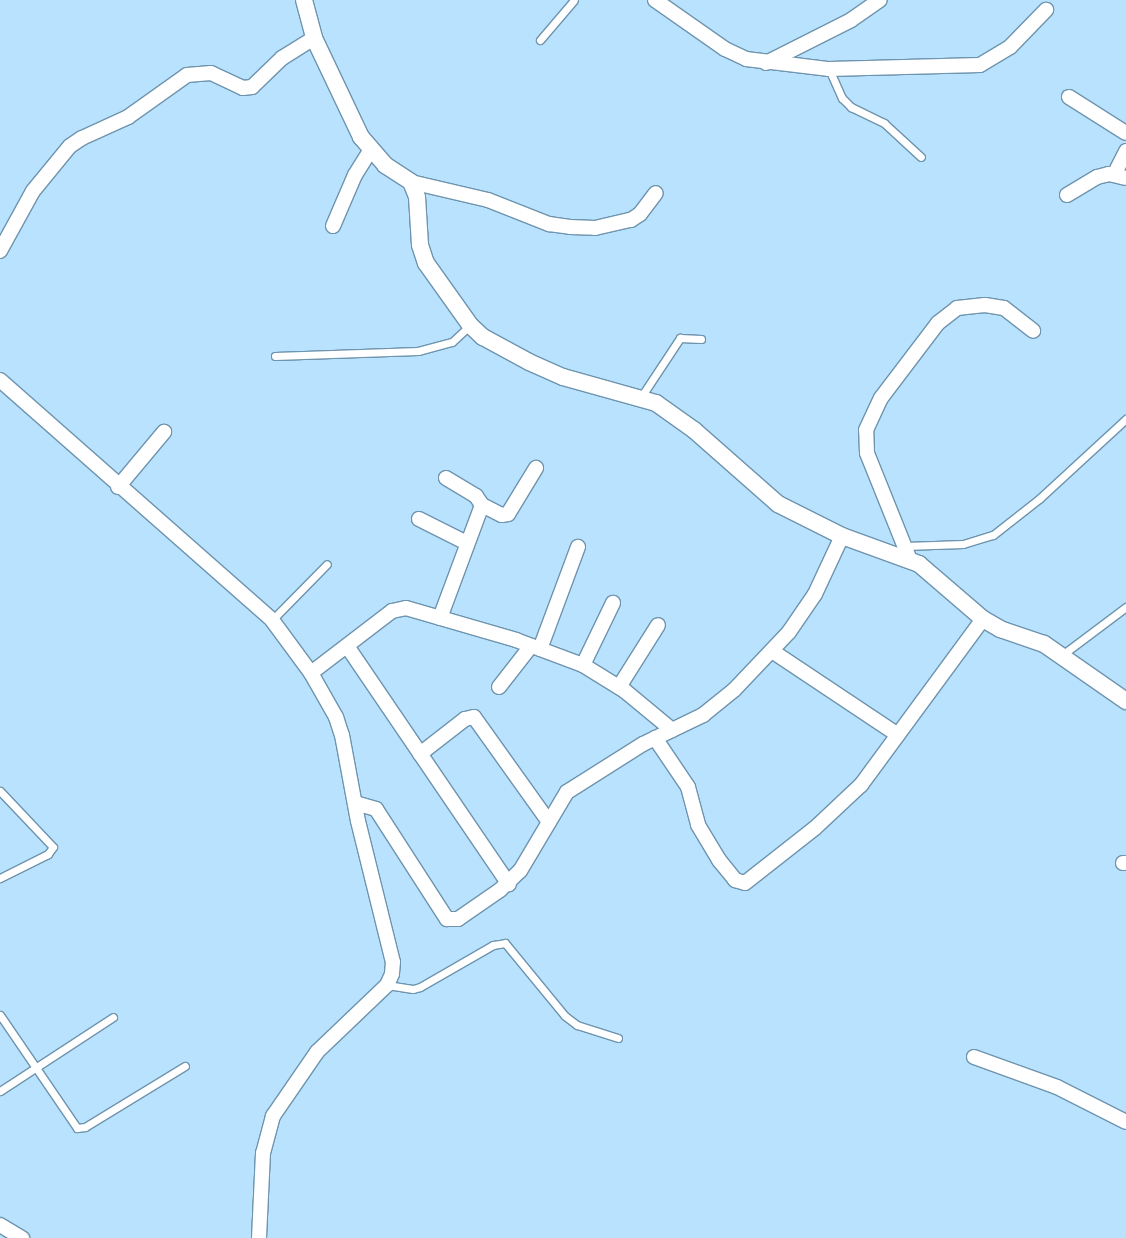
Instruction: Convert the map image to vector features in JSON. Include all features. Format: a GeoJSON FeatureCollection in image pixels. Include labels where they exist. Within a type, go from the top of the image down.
{"type":"FeatureCollection","features":[{"type":"Feature","properties":{"kind":"street"},"geometry":{"type":"LineString","coordinates":[[304,0],[314,38],[370,151],[411,182],[482,198],[549,224],[570,227],[602,227],[631,220],[640,214],[656,193]]}},
{"type":"Feature","properties":{"kind":"street"},"geometry":{"type":"LineString","coordinates":[[655,0],[725,49],[766,63],[829,69],[980,65],[1010,47],[1046,10]]}},
{"type":"Feature","properties":{"kind":"street"},"geometry":{"type":"LineString","coordinates":[[766,63],[852,20],[880,0]]}},
{"type":"Feature","properties":{"kind":"street"},"geometry":{"type":"LineString","coordinates":[[0,251],[33,191],[76,142],[128,118],[187,75],[211,73],[243,88],[252,87],[282,58],[314,38]]}},
{"type":"Feature","properties":{"kind":"street"},"geometry":{"type":"LineString","coordinates":[[1069,97],[1126,133]]}},
{"type":"Feature","properties":{"kind":"street"},"geometry":{"type":"LineString","coordinates":[[334,226],[355,175],[370,151]]}},
{"type":"Feature","properties":{"kind":"street"},"geometry":{"type":"LineString","coordinates":[[1067,195],[1097,177],[1120,176],[1126,152]]}},
{"type":"Feature","properties":{"kind":"street"},"geometry":{"type":"LineString","coordinates":[[411,182],[417,197],[420,245],[426,263],[470,325],[483,337],[529,362],[563,377],[642,397],[694,430],[778,504],[842,536],[907,553],[983,619],[1000,629],[1044,644],[1126,701]]}},
{"type":"Feature","properties":{"kind":"street"},"geometry":{"type":"LineString","coordinates":[[907,553],[865,440],[866,430],[881,398],[938,323],[957,308],[985,306],[1004,308],[1034,331]]}},
{"type":"Feature","properties":{"kind":"street"},"geometry":{"type":"LineString","coordinates":[[0,380],[118,487],[272,620],[311,673],[339,726],[392,962],[388,985],[318,1052],[273,1116],[263,1153],[259,1238]]}},
{"type":"Feature","properties":{"kind":"street"},"geometry":{"type":"LineString","coordinates":[[118,487],[164,432]]}},
{"type":"Feature","properties":{"kind":"street"},"geometry":{"type":"LineString","coordinates":[[446,478],[476,496],[482,505],[502,515],[508,514],[536,468]]}},
{"type":"Feature","properties":{"kind":"street"},"geometry":{"type":"LineString","coordinates":[[440,618],[482,505]]}},
{"type":"Feature","properties":{"kind":"street"},"geometry":{"type":"LineString","coordinates":[[420,519],[467,543]]}},
{"type":"Feature","properties":{"kind":"street"},"geometry":{"type":"LineString","coordinates":[[355,803],[369,806],[381,816],[450,921],[509,884],[520,871],[567,792],[578,783],[655,738],[715,707],[772,650],[815,594],[842,536]]}},
{"type":"Feature","properties":{"kind":"street"},"geometry":{"type":"LineString","coordinates":[[499,687],[535,647],[578,547]]}},
{"type":"Feature","properties":{"kind":"street"},"geometry":{"type":"LineString","coordinates":[[583,665],[613,604]]}},
{"type":"Feature","properties":{"kind":"street"},"geometry":{"type":"LineString","coordinates":[[311,673],[398,609],[440,618],[535,647],[583,665],[619,687],[672,730]]}},
{"type":"Feature","properties":{"kind":"street"},"geometry":{"type":"LineString","coordinates":[[655,738],[688,787],[698,825],[719,860],[735,880],[745,884],[845,801],[898,735],[983,619]]}},
{"type":"Feature","properties":{"kind":"street"},"geometry":{"type":"LineString","coordinates":[[619,687],[658,625]]}},
{"type":"Feature","properties":{"kind":"street"},"geometry":{"type":"LineString","coordinates":[[347,646],[509,884]]}},
{"type":"Feature","properties":{"kind":"street"},"geometry":{"type":"LineString","coordinates":[[772,650],[898,735]]}},
{"type":"Feature","properties":{"kind":"street"},"geometry":{"type":"LineString","coordinates":[[420,754],[464,719],[474,718],[549,822]]}},
{"type":"Feature","properties":{"kind":"street"},"geometry":{"type":"LineString","coordinates":[[974,1057],[1057,1087],[1126,1122]]}},
{"type":"Feature","properties":{"kind":"street"},"geometry":{"type":"LineString","coordinates":[[0,1225],[22,1238]]}},
{"type":"Feature","properties":{"kind":"lane"},"geometry":{"type":"LineString","coordinates":[[540,40],[574,0]]}},
{"type":"Feature","properties":{"kind":"lane"},"geometry":{"type":"LineString","coordinates":[[829,69],[842,98],[850,108],[884,123],[921,157]]}},
{"type":"Feature","properties":{"kind":"lane"},"geometry":{"type":"LineString","coordinates":[[275,356],[418,351],[452,342],[470,325]]}},
{"type":"Feature","properties":{"kind":"lane"},"geometry":{"type":"LineString","coordinates":[[642,397],[676,342],[685,336],[701,339]]}},
{"type":"Feature","properties":{"kind":"lane"},"geometry":{"type":"LineString","coordinates":[[907,553],[963,544],[993,535],[1040,498],[1126,420]]}},
{"type":"Feature","properties":{"kind":"lane"},"geometry":{"type":"LineString","coordinates":[[272,620],[327,564]]}},
{"type":"Feature","properties":{"kind":"lane"},"geometry":{"type":"LineString","coordinates":[[1062,655],[1126,607]]}},
{"type":"Feature","properties":{"kind":"lane"},"geometry":{"type":"LineString","coordinates":[[0,791],[53,847],[48,854],[0,878]]}},
{"type":"Feature","properties":{"kind":"lane"},"geometry":{"type":"LineString","coordinates":[[388,985],[413,989],[420,987],[485,949],[505,943],[564,1016],[577,1025],[618,1038]]}},
{"type":"Feature","properties":{"kind":"lane"},"geometry":{"type":"LineString","coordinates":[[0,1015],[34,1068],[77,1128],[85,1127],[185,1066]]}},
{"type":"Feature","properties":{"kind":"lane"},"geometry":{"type":"LineString","coordinates":[[0,1091],[113,1017]]}}]}
